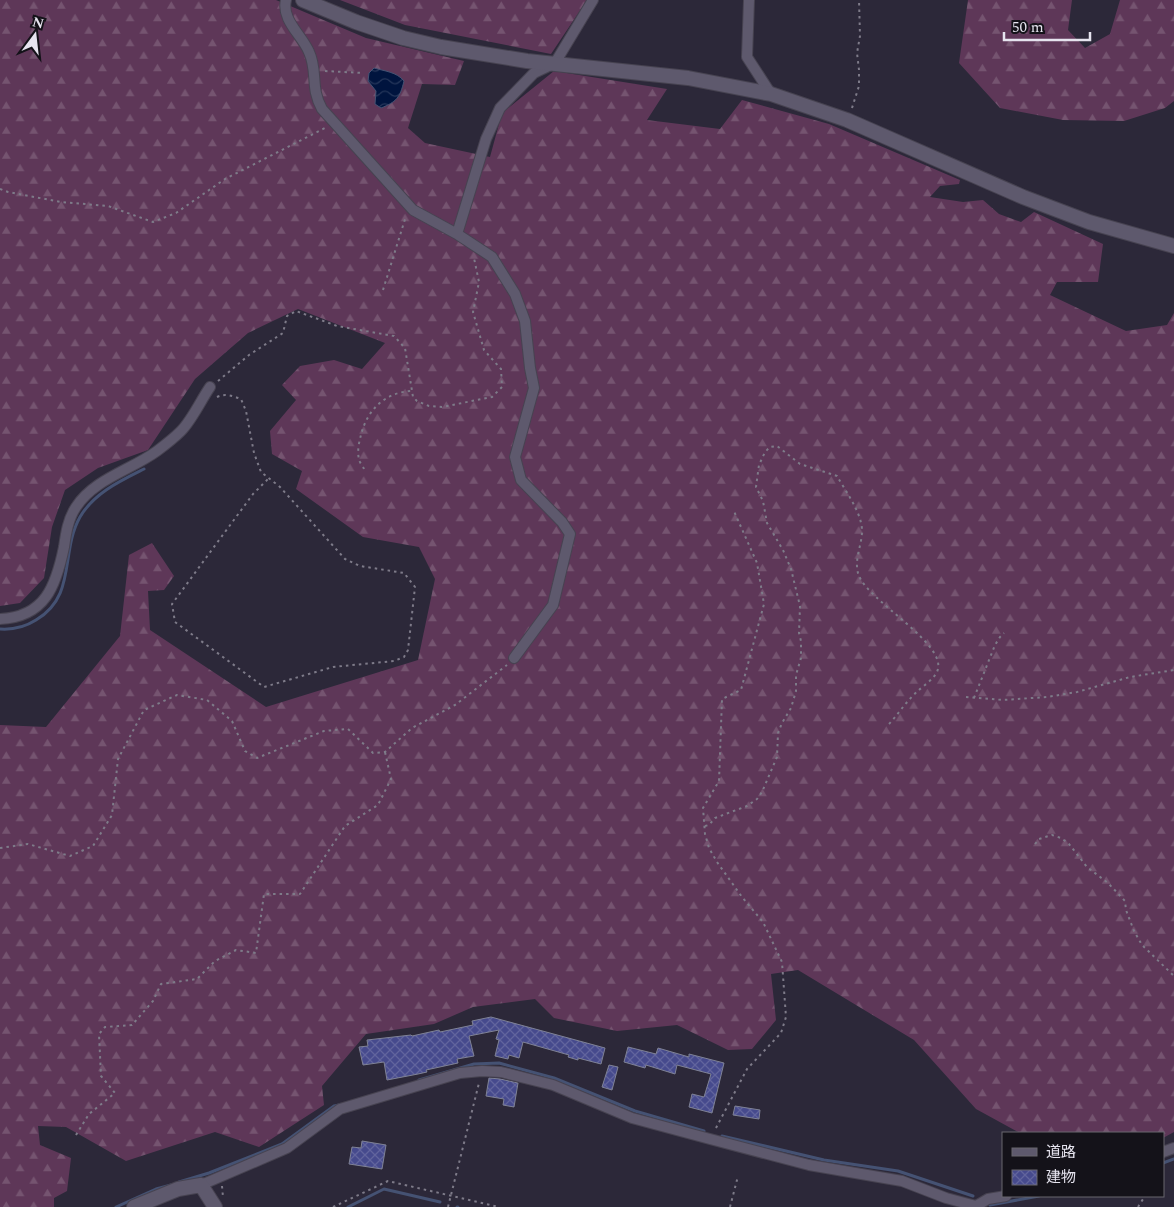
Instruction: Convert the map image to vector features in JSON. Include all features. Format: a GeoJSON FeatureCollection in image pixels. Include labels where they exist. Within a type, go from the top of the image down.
{"type":"FeatureCollection","features":[{"type":"Feature","properties":{"kind":"street"},"geometry":{"type":"LineString","coordinates":[[286,0],[284,9],[288,18],[310,53],[313,82],[318,102],[334,123],[413,210],[457,234],[492,257],[515,294],[525,322],[534,388],[516,457],[521,480],[562,522],[570,534],[553,605],[514,658]]}},
{"type":"Feature","properties":{"kind":"street"},"geometry":{"type":"LineString","coordinates":[[303,0],[356,22],[441,47],[518,60],[688,78],[771,94],[847,120],[1023,197],[1072,216],[1174,246]]}},
{"type":"Feature","properties":{"kind":"street"},"geometry":{"type":"LineString","coordinates":[[457,234],[486,139],[500,108],[534,74],[555,63],[593,0]]}},
{"type":"Feature","properties":{"kind":"street"},"geometry":{"type":"LineString","coordinates":[[749,0],[747,57],[771,94]]}},
{"type":"Feature","properties":{"kind":"street"},"geometry":{"type":"LineString","coordinates":[[0,619],[12,619],[26,614],[37,607],[48,596],[59,570],[69,520],[76,506],[91,490],[156,452],[182,431],[210,387]]}},
{"type":"Feature","properties":{"kind":"street"},"geometry":{"type":"LineString","coordinates":[[134,1207],[178,1189],[201,1185],[287,1148],[340,1109],[460,1074],[482,1071],[501,1072],[553,1085],[632,1118],[809,1164],[902,1181],[946,1198],[976,1206],[988,1199],[1002,1197]]}},
{"type":"Feature","properties":{"kind":"street"},"geometry":{"type":"LineString","coordinates":[[201,1185],[219,1203]]}},
{"type":"Feature","properties":{"kind":"path"},"geometry":{"type":"LineString","coordinates":[[847,120],[856,100],[858,86],[859,0]]}},
{"type":"Feature","properties":{"kind":"path"},"geometry":{"type":"LineString","coordinates":[[313,70],[363,72]]}},
{"type":"Feature","properties":{"kind":"path"},"geometry":{"type":"LineString","coordinates":[[0,189],[61,202],[108,206],[153,222],[176,213],[225,179],[334,123]]}},
{"type":"Feature","properties":{"kind":"path"},"geometry":{"type":"LineString","coordinates":[[383,290],[406,216],[413,210]]}},
{"type":"Feature","properties":{"kind":"path"},"geometry":{"type":"LineString","coordinates":[[210,387],[248,355],[283,333],[287,316],[296,311],[338,326],[394,336],[405,348],[413,397],[417,401],[429,406],[442,407],[492,397],[502,387],[501,368],[484,350],[473,312],[479,282],[472,244]]}},
{"type":"Feature","properties":{"kind":"path"},"geometry":{"type":"LineString","coordinates":[[364,469],[358,459],[359,442],[370,412],[380,401],[394,394],[412,391]]}},
{"type":"Feature","properties":{"kind":"path"},"geometry":{"type":"LineString","coordinates":[[213,398],[221,395],[231,395],[241,399],[246,411],[254,453],[261,472],[269,478],[280,487],[345,559],[360,566],[404,573],[415,587],[408,650],[404,658],[394,661],[332,667],[264,687],[175,622],[172,604],[252,494],[269,478]]}},
{"type":"Feature","properties":{"kind":"path"},"geometry":{"type":"LineString","coordinates":[[705,826],[710,825],[715,818],[721,815],[747,806],[762,792],[777,757],[778,733],[791,708],[796,691],[796,675],[801,658],[799,633],[800,606],[791,569],[783,550],[767,523],[763,501],[756,487],[759,465],[765,452],[770,447],[777,446],[800,464],[838,476],[861,523],[862,533],[857,564],[859,575],[867,589],[905,620],[936,657],[938,671],[888,725]]}},
{"type":"Feature","properties":{"kind":"path"},"geometry":{"type":"LineString","coordinates":[[710,1139],[747,1069],[781,1034],[786,1017],[782,962],[763,922],[716,862],[705,834],[703,808],[719,781],[722,699],[741,690],[764,604],[757,563],[733,509]]}},
{"type":"Feature","properties":{"kind":"path"},"geometry":{"type":"LineString","coordinates":[[974,698],[995,645],[1004,633]]}},
{"type":"Feature","properties":{"kind":"path"},"geometry":{"type":"LineString","coordinates":[[0,848],[28,844],[70,856],[93,846],[112,815],[118,759],[144,710],[176,695],[207,700],[232,721],[245,751],[257,758],[324,731],[348,729],[374,754],[385,752],[412,728],[455,706],[514,658]]}},
{"type":"Feature","properties":{"kind":"path"},"geometry":{"type":"LineString","coordinates":[[966,697],[1003,700],[1047,697],[1077,692],[1130,677],[1174,670]]}},
{"type":"Feature","properties":{"kind":"path"},"geometry":{"type":"LineString","coordinates":[[76,1135],[89,1114],[114,1092],[101,1076],[99,1034],[105,1027],[132,1025],[153,1002],[161,984],[197,979],[215,961],[236,950],[256,953],[264,894],[300,894],[346,826],[378,805],[391,779],[385,752]]}},
{"type":"Feature","properties":{"kind":"path"},"geometry":{"type":"LineString","coordinates":[[1035,844],[1040,839],[1052,835],[1061,838],[1069,844],[1087,867],[1108,883],[1125,901],[1126,910],[1134,931],[1142,945],[1174,976]]}},
{"type":"Feature","properties":{"kind":"path"},"geometry":{"type":"LineString","coordinates":[[448,1207],[482,1071]]}},
{"type":"Feature","properties":{"kind":"path"},"geometry":{"type":"LineString","coordinates":[[730,1207],[738,1176]]}},
{"type":"Feature","properties":{"kind":"path"},"geometry":{"type":"LineString","coordinates":[[219,1203],[221,1177]]}},
{"type":"Feature","properties":{"kind":"path"},"geometry":{"type":"LineString","coordinates":[[333,1207],[388,1181],[499,1207]]}},
{"type":"Feature","properties":{"kind":"green space"},"geometry":{"type":"Polygon","coordinates":[[[0,0],[276,0],[366,38],[464,61],[455,85],[422,84],[408,128],[425,143],[490,157],[502,113],[554,71],[667,89],[647,120],[720,129],[742,100],[829,124],[960,180],[959,184],[940,186],[930,197],[963,202],[983,200],[999,214],[1021,222],[1034,212],[1103,244],[1098,282],[1057,282],[1050,295],[1126,331],[1167,325],[1174,313],[1174,1132],[1164,1137],[1164,1132],[1018,1132],[976,1109],[914,1040],[798,970],[771,974],[776,1020],[752,1049],[728,1050],[677,1025],[617,1031],[554,1018],[535,999],[473,1007],[434,1024],[366,1034],[322,1086],[324,1105],[259,1147],[215,1132],[126,1161],[66,1127],[38,1126],[40,1145],[71,1158],[67,1191],[54,1198],[54,1207],[0,1207],[0,725],[46,727],[120,636],[129,555],[152,543],[174,576],[164,590],[148,591],[150,630],[266,707],[418,660],[435,579],[419,547],[363,537],[296,489],[302,471],[272,454],[270,431],[296,400],[282,385],[300,366],[334,360],[362,369],[385,343],[298,309],[248,333],[195,379],[148,450],[98,468],[65,490],[52,527],[44,578],[20,603],[0,606],[0,0]]]}},
{"type":"Feature","properties":{"kind":"green space"},"geometry":{"type":"Polygon","coordinates":[[[340,0],[587,0],[551,54],[405,25],[340,0]]]}},
{"type":"Feature","properties":{"kind":"green space"},"geometry":{"type":"Polygon","coordinates":[[[968,0],[1072,0],[1068,30],[1085,48],[1110,34],[1120,0],[1174,0],[1174,101],[1165,108],[1124,121],[1063,120],[1000,108],[959,63],[968,0]]]}},
{"type":"Feature","properties":{"kind":"water"},"geometry":{"type":"Polygon","coordinates":[[[374,68],[394,74],[404,81],[397,99],[381,108],[375,104],[376,91],[368,81],[369,73],[374,68]]]}},
{"type":"Feature","properties":{"kind":"building"},"geometry":{"type":"Polygon","coordinates":[[[491,1017],[605,1048],[601,1064],[578,1058],[578,1060],[568,1057],[569,1055],[523,1042],[519,1058],[509,1055],[508,1059],[495,1056],[499,1040],[496,1039],[499,1030],[469,1036],[474,1056],[457,1059],[458,1063],[426,1070],[427,1072],[387,1080],[384,1062],[363,1065],[359,1047],[368,1046],[367,1040],[412,1036],[439,1030],[440,1032],[473,1025],[472,1021],[491,1017]]]}},
{"type":"Feature","properties":{"kind":"building"},"geometry":{"type":"Polygon","coordinates":[[[628,1047],[656,1054],[658,1048],[689,1057],[689,1054],[724,1063],[712,1113],[689,1107],[692,1094],[704,1097],[711,1074],[677,1065],[675,1074],[646,1065],[645,1068],[624,1062],[628,1047]]]}},
{"type":"Feature","properties":{"kind":"building"},"geometry":{"type":"Polygon","coordinates":[[[609,1065],[618,1067],[612,1090],[602,1087],[609,1065]]]}},
{"type":"Feature","properties":{"kind":"building"},"geometry":{"type":"Polygon","coordinates":[[[489,1078],[518,1083],[514,1107],[503,1105],[504,1099],[486,1096],[489,1078]]]}},
{"type":"Feature","properties":{"kind":"building"},"geometry":{"type":"Polygon","coordinates":[[[735,1106],[760,1110],[759,1119],[733,1115],[735,1106]]]}},
{"type":"Feature","properties":{"kind":"building"},"geometry":{"type":"Polygon","coordinates":[[[362,1141],[386,1145],[382,1169],[349,1164],[352,1147],[361,1148],[362,1141]]]}},
{"type":"Feature","properties":{"kind":"waterway"},"geometry":{"type":"LineString","coordinates":[[0,629],[23,626],[36,620],[49,610],[63,586],[70,544],[80,517],[100,494],[144,469]]}},
{"type":"Feature","properties":{"kind":"waterway"},"geometry":{"type":"LineString","coordinates":[[419,1080],[474,1064],[499,1063],[554,1078],[635,1111],[704,1131]]}},
{"type":"Feature","properties":{"kind":"waterway"},"geometry":{"type":"LineString","coordinates":[[179,1182],[209,1173],[282,1144],[334,1106],[339,1105]]}},
{"type":"Feature","properties":{"kind":"waterway"},"geometry":{"type":"LineString","coordinates":[[722,1136],[824,1160],[898,1171],[973,1196]]}},
{"type":"Feature","properties":{"kind":"waterway"},"geometry":{"type":"LineString","coordinates":[[1164,1163],[1174,1159]]}},
{"type":"Feature","properties":{"kind":"waterway"},"geometry":{"type":"LineString","coordinates":[[116,1207],[156,1189],[171,1185]]}},
{"type":"Feature","properties":{"kind":"waterway"},"geometry":{"type":"LineString","coordinates":[[348,1207],[384,1189],[440,1202]]}},
{"type":"Feature","properties":{"kind":"waterway"},"geometry":{"type":"LineString","coordinates":[[990,1205],[1034,1197]]}}]}
